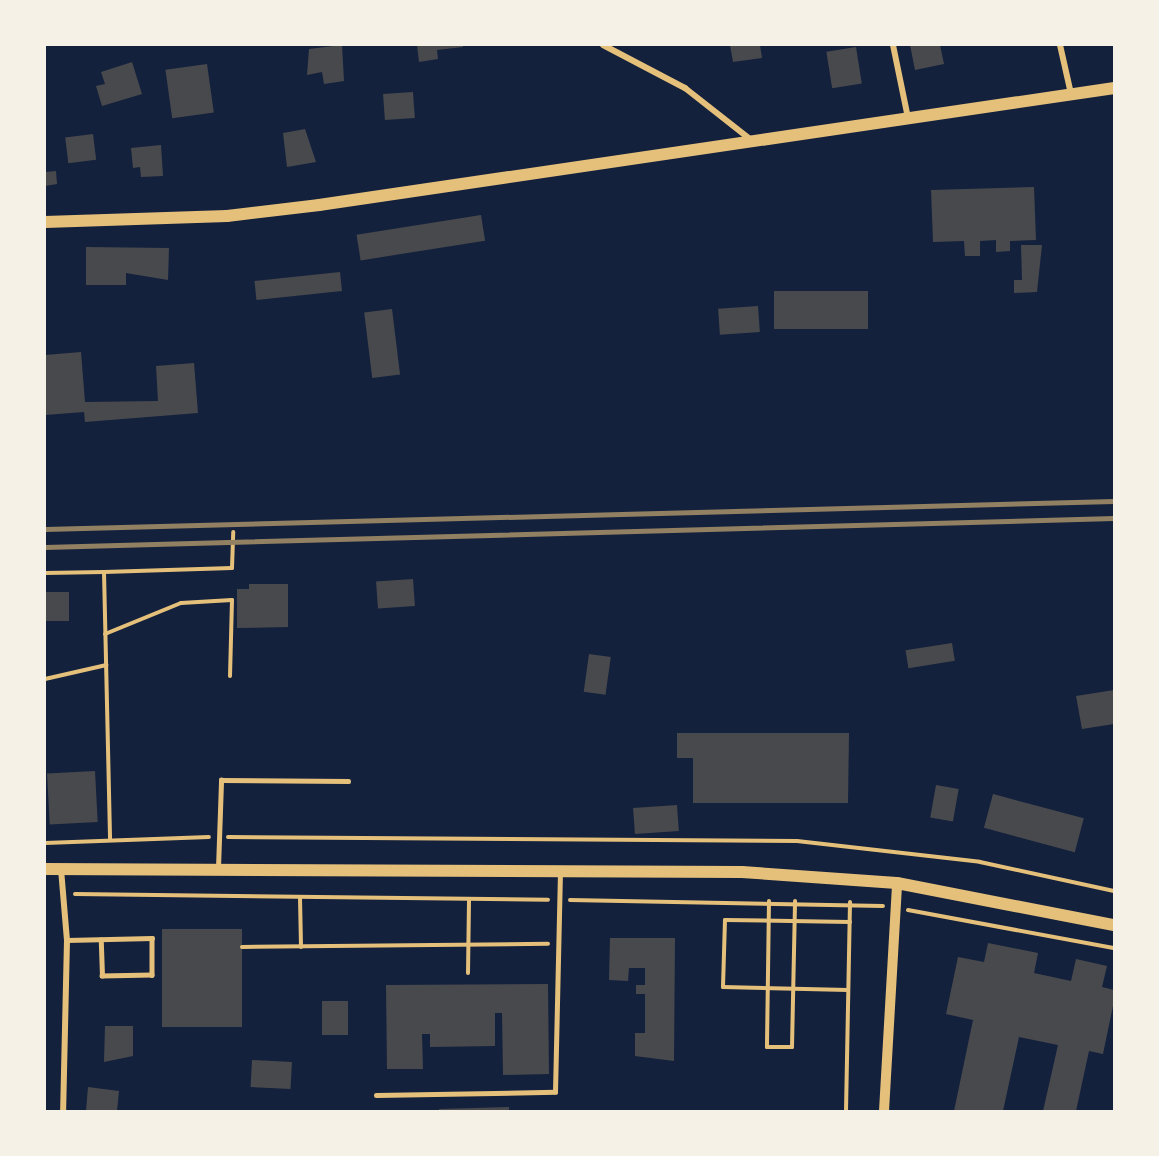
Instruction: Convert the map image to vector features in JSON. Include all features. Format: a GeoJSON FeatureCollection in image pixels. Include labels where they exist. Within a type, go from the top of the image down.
{"type":"FeatureCollection","features":[{"type":"Feature","properties":{"kind":"main road"},"geometry":{"type":"LineString","coordinates":[[45,222],[227,216],[1114,88]]}},
{"type":"Feature","properties":{"kind":"main road"},"geometry":{"type":"LineString","coordinates":[[45,869],[218,873],[742,872],[897,883],[1114,925]]}},
{"type":"Feature","properties":{"kind":"street"},"geometry":{"type":"LineString","coordinates":[[603,45],[685,88],[751,140]]}},
{"type":"Feature","properties":{"kind":"street"},"geometry":{"type":"LineString","coordinates":[[893,45],[908,119]]}},
{"type":"Feature","properties":{"kind":"street"},"geometry":{"type":"LineString","coordinates":[[1060,45],[1071,94]]}},
{"type":"Feature","properties":{"kind":"street"},"geometry":{"type":"LineString","coordinates":[[61,869],[61,893],[67,940],[63,1111]]}},
{"type":"Feature","properties":{"kind":"street"},"geometry":{"type":"LineString","coordinates":[[884,1111],[897,883]]}},
{"type":"Feature","properties":{"kind":"lane"},"geometry":{"type":"LineString","coordinates":[[218,873],[221,780],[348,781]]}},
{"type":"Feature","properties":{"kind":"lane"},"geometry":{"type":"LineString","coordinates":[[376,1095],[555,1092],[560,874]]}},
{"type":"Feature","properties":{"kind":"lane"},"geometry":{"type":"LineString","coordinates":[[67,940],[152,938],[152,975],[102,976],[101,940]]}},
{"type":"Feature","properties":{"kind":"path"},"geometry":{"type":"LineString","coordinates":[[45,573],[232,568],[233,532]]}},
{"type":"Feature","properties":{"kind":"path"},"geometry":{"type":"LineString","coordinates":[[104,572],[110,840]]}},
{"type":"Feature","properties":{"kind":"path"},"geometry":{"type":"LineString","coordinates":[[105,634],[181,603],[232,600],[230,676]]}},
{"type":"Feature","properties":{"kind":"path"},"geometry":{"type":"LineString","coordinates":[[45,679],[106,665]]}},
{"type":"Feature","properties":{"kind":"path"},"geometry":{"type":"LineString","coordinates":[[45,843],[218,837],[797,841],[980,862],[1114,891]]}},
{"type":"Feature","properties":{"kind":"path"},"geometry":{"type":"LineString","coordinates":[[61,893],[468,900],[850,902],[978,919],[1114,948]]}},
{"type":"Feature","properties":{"kind":"path"},"geometry":{"type":"LineString","coordinates":[[300,898],[300,947]]}},
{"type":"Feature","properties":{"kind":"path"},"geometry":{"type":"LineString","coordinates":[[468,900],[468,972]]}},
{"type":"Feature","properties":{"kind":"path"},"geometry":{"type":"LineString","coordinates":[[769,901],[766,1047],[792,1047],[795,901]]}},
{"type":"Feature","properties":{"kind":"path"},"geometry":{"type":"LineString","coordinates":[[846,1111],[850,902]]}},
{"type":"Feature","properties":{"kind":"path"},"geometry":{"type":"LineString","coordinates":[[848,990],[723,987],[724,943],[725,920],[850,922]]}},
{"type":"Feature","properties":{"kind":"path"},"geometry":{"type":"LineString","coordinates":[[242,947],[558,944]]}},
{"type":"Feature","properties":{"kind":"building"},"geometry":{"type":"Polygon","coordinates":[[[342,45],[344,81],[324,84],[322,72],[307,75],[309,49],[342,45]]]}},
{"type":"Feature","properties":{"kind":"building"},"geometry":{"type":"Polygon","coordinates":[[[417,45],[463,45],[463,47],[437,50],[438,59],[419,62],[417,45]]]}},
{"type":"Feature","properties":{"kind":"building"},"geometry":{"type":"Polygon","coordinates":[[[730,45],[760,45],[762,58],[733,62],[730,45]]]}},
{"type":"Feature","properties":{"kind":"building"},"geometry":{"type":"Polygon","coordinates":[[[910,45],[940,45],[944,64],[915,70],[910,45]]]}},
{"type":"Feature","properties":{"kind":"building"},"geometry":{"type":"Polygon","coordinates":[[[856,47],[862,84],[832,88],[826,52],[856,47]]]}},
{"type":"Feature","properties":{"kind":"building"},"geometry":{"type":"Polygon","coordinates":[[[132,62],[142,94],[102,106],[96,86],[105,84],[101,72],[132,62]]]}},
{"type":"Feature","properties":{"kind":"building"},"geometry":{"type":"Polygon","coordinates":[[[207,64],[214,113],[172,118],[165,70],[207,64]]]}},
{"type":"Feature","properties":{"kind":"building"},"geometry":{"type":"Polygon","coordinates":[[[413,92],[415,118],[385,120],[383,94],[413,92]]]}},
{"type":"Feature","properties":{"kind":"building"},"geometry":{"type":"Polygon","coordinates":[[[305,129],[316,162],[287,167],[283,133],[305,129]]]}},
{"type":"Feature","properties":{"kind":"building"},"geometry":{"type":"Polygon","coordinates":[[[93,134],[96,160],[68,163],[65,137],[93,134]]]}},
{"type":"Feature","properties":{"kind":"building"},"geometry":{"type":"Polygon","coordinates":[[[161,145],[163,176],[141,177],[140,167],[133,168],[131,148],[161,145]]]}},
{"type":"Feature","properties":{"kind":"building"},"geometry":{"type":"Polygon","coordinates":[[[56,171],[57,184],[45,186],[45,172],[56,171]]]}},
{"type":"Feature","properties":{"kind":"building"},"geometry":{"type":"Polygon","coordinates":[[[1034,187],[1036,240],[1010,241],[1010,251],[996,252],[996,240],[980,241],[980,256],[965,256],[964,241],[933,242],[931,190],[1034,187]]]}},
{"type":"Feature","properties":{"kind":"building"},"geometry":{"type":"Polygon","coordinates":[[[481,215],[485,241],[361,260],[357,235],[481,215]]]}},
{"type":"Feature","properties":{"kind":"building"},"geometry":{"type":"Polygon","coordinates":[[[1021,245],[1042,245],[1037,292],[1014,293],[1014,280],[1022,280],[1021,245]]]}},
{"type":"Feature","properties":{"kind":"building"},"geometry":{"type":"Polygon","coordinates":[[[86,247],[169,248],[168,280],[126,273],[126,285],[86,285],[86,247]]]}},
{"type":"Feature","properties":{"kind":"building"},"geometry":{"type":"Polygon","coordinates":[[[340,272],[342,291],[256,300],[254,281],[340,272]]]}},
{"type":"Feature","properties":{"kind":"building"},"geometry":{"type":"Polygon","coordinates":[[[774,291],[868,291],[868,329],[774,329],[774,291]]]}},
{"type":"Feature","properties":{"kind":"building"},"geometry":{"type":"Polygon","coordinates":[[[758,306],[760,332],[720,335],[718,309],[758,306]]]}},
{"type":"Feature","properties":{"kind":"building"},"geometry":{"type":"Polygon","coordinates":[[[392,309],[400,375],[372,378],[364,312],[392,309]]]}},
{"type":"Feature","properties":{"kind":"building"},"geometry":{"type":"Polygon","coordinates":[[[81,352],[85,402],[158,401],[156,366],[194,363],[198,413],[85,422],[84,412],[45,415],[45,355],[81,352]]]}},
{"type":"Feature","properties":{"kind":"building"},"geometry":{"type":"Polygon","coordinates":[[[413,579],[415,606],[378,609],[376,582],[413,579]]]}},
{"type":"Feature","properties":{"kind":"building"},"geometry":{"type":"Polygon","coordinates":[[[249,584],[288,584],[288,627],[237,628],[237,589],[249,589],[249,584]]]}},
{"type":"Feature","properties":{"kind":"building"},"geometry":{"type":"Polygon","coordinates":[[[45,592],[69,592],[69,621],[45,621],[45,592]]]}},
{"type":"Feature","properties":{"kind":"building"},"geometry":{"type":"Polygon","coordinates":[[[952,643],[955,661],[908,668],[906,650],[952,643]]]}},
{"type":"Feature","properties":{"kind":"building"},"geometry":{"type":"Polygon","coordinates":[[[589,654],[611,657],[605,695],[584,692],[589,654]]]}},
{"type":"Feature","properties":{"kind":"building"},"geometry":{"type":"Polygon","coordinates":[[[1114,690],[1114,724],[1082,729],[1076,696],[1114,690]]]}},
{"type":"Feature","properties":{"kind":"building"},"geometry":{"type":"Polygon","coordinates":[[[677,733],[849,733],[848,803],[693,803],[693,758],[677,758],[677,733]]]}},
{"type":"Feature","properties":{"kind":"building"},"geometry":{"type":"Polygon","coordinates":[[[95,771],[98,822],[50,824],[47,774],[95,771]]]}},
{"type":"Feature","properties":{"kind":"building"},"geometry":{"type":"Polygon","coordinates":[[[936,785],[959,789],[953,821],[930,817],[936,785]]]}},
{"type":"Feature","properties":{"kind":"building"},"geometry":{"type":"Polygon","coordinates":[[[993,794],[1084,818],[1075,852],[984,828],[993,794]]]}},
{"type":"Feature","properties":{"kind":"building"},"geometry":{"type":"Polygon","coordinates":[[[677,805],[679,831],[635,834],[633,808],[677,805]]]}},
{"type":"Feature","properties":{"kind":"building"},"geometry":{"type":"Polygon","coordinates":[[[162,929],[242,929],[242,1027],[162,1027],[162,929]]]}},
{"type":"Feature","properties":{"kind":"building"},"geometry":{"type":"Polygon","coordinates":[[[610,938],[675,938],[674,1061],[635,1056],[635,1033],[645,1033],[645,994],[636,994],[636,985],[645,985],[645,968],[629,968],[628,981],[609,980],[610,938]]]}},
{"type":"Feature","properties":{"kind":"building"},"geometry":{"type":"Polygon","coordinates":[[[988,943],[1038,953],[1034,973],[1071,981],[1076,959],[1107,966],[1102,987],[1114,990],[1114,1001],[1103,1054],[1089,1051],[1076,1111],[1043,1111],[1058,1045],[1019,1037],[1003,1111],[954,1111],[973,1020],[946,1014],[958,957],[984,962],[988,943]]]}},
{"type":"Feature","properties":{"kind":"building"},"geometry":{"type":"Polygon","coordinates":[[[548,984],[549,1074],[503,1075],[502,1013],[495,1013],[495,1046],[430,1047],[430,1034],[422,1034],[423,1069],[387,1069],[386,985],[548,984]]]}},
{"type":"Feature","properties":{"kind":"building"},"geometry":{"type":"Polygon","coordinates":[[[322,1001],[348,1001],[348,1035],[322,1035],[322,1001]]]}},
{"type":"Feature","properties":{"kind":"building"},"geometry":{"type":"Polygon","coordinates":[[[105,1026],[133,1026],[133,1056],[104,1062],[105,1026]]]}},
{"type":"Feature","properties":{"kind":"building"},"geometry":{"type":"Polygon","coordinates":[[[252,1060],[292,1062],[291,1089],[251,1087],[252,1060]]]}},
{"type":"Feature","properties":{"kind":"building"},"geometry":{"type":"Polygon","coordinates":[[[88,1087],[119,1091],[117,1111],[86,1111],[88,1087]]]}},
{"type":"Feature","properties":{"kind":"building"},"geometry":{"type":"Polygon","coordinates":[[[509,1107],[509,1111],[439,1111],[439,1109],[509,1107]]]}},
{"type":"Feature","properties":{"kind":"railway"},"geometry":{"type":"LineString","coordinates":[[45,529],[1114,501]]}},
{"type":"Feature","properties":{"kind":"railway"},"geometry":{"type":"LineString","coordinates":[[45,547],[1114,518]]}}]}
